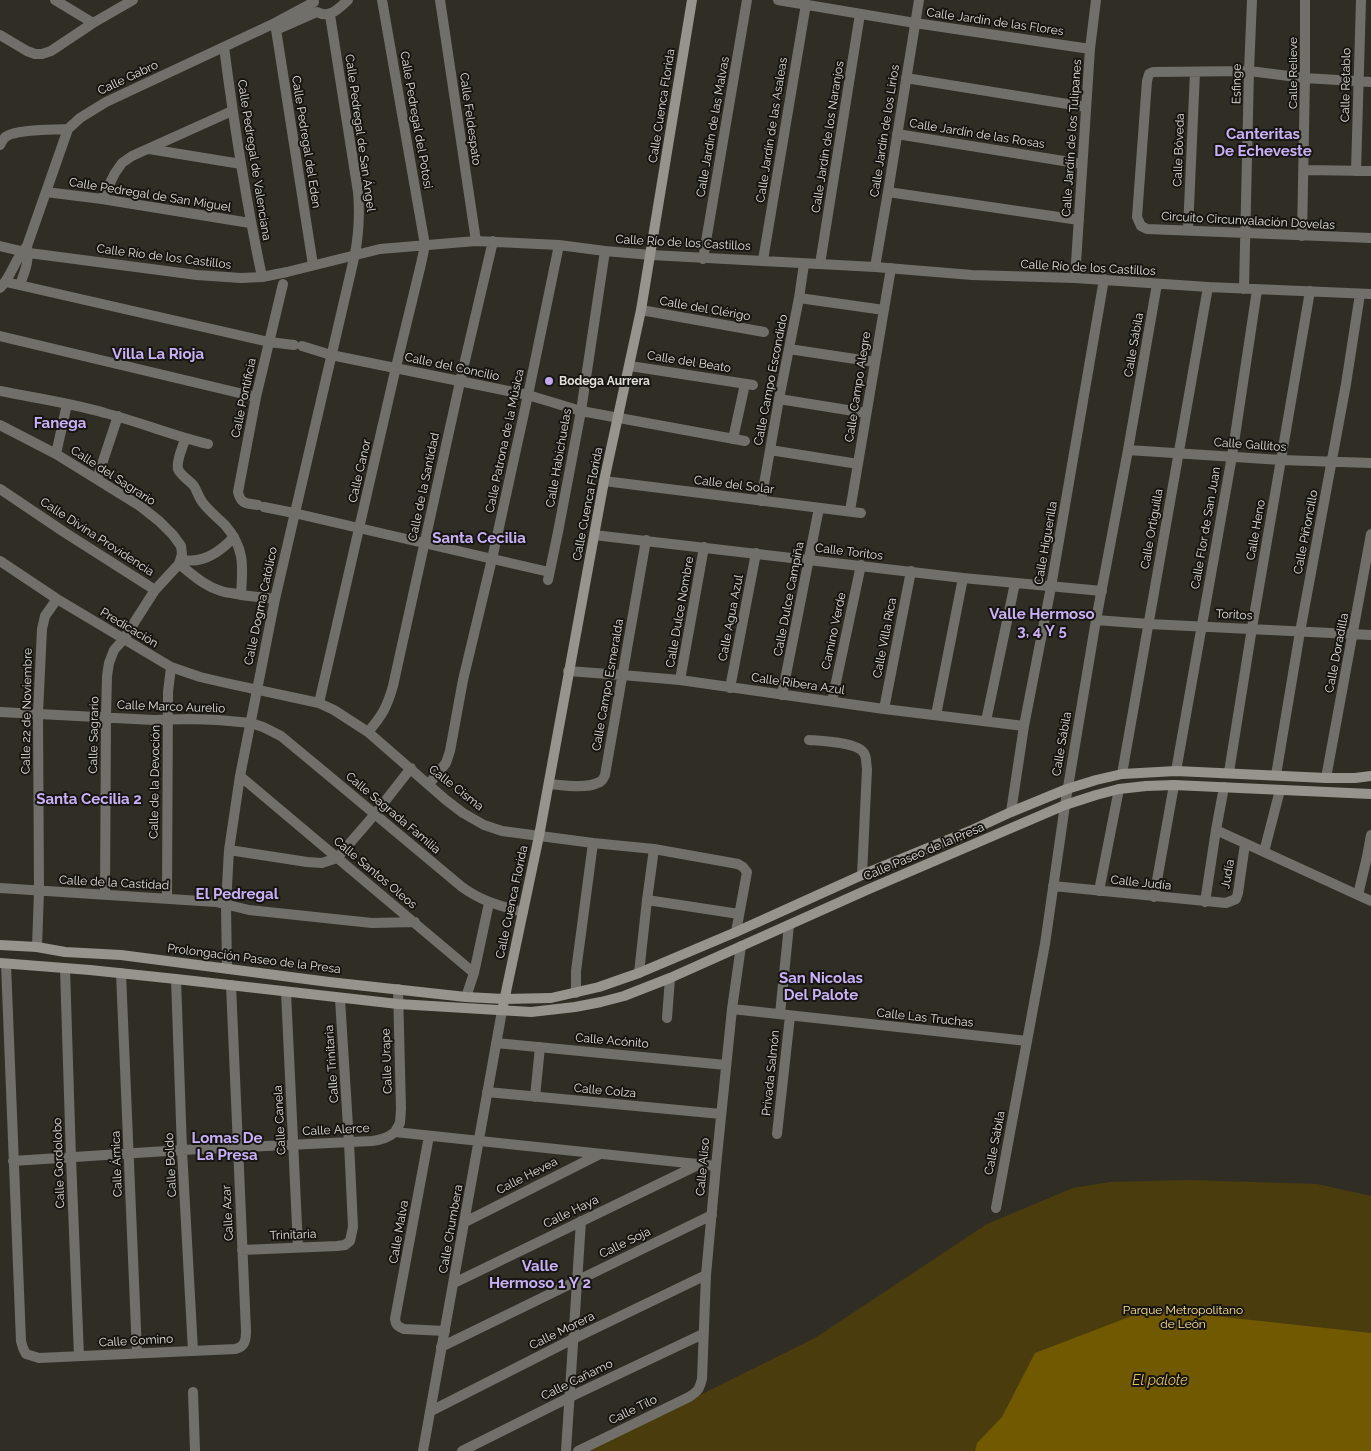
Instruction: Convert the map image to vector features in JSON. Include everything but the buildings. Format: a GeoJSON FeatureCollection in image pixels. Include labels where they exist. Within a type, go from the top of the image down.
{"type":"FeatureCollection","features":[{"type":"Feature","properties":{"kind":"street"},"geometry":{"type":"LineString","coordinates":[[55,0],[93,23]]}},
{"type":"Feature","properties":{"kind":"street"},"geometry":{"type":"LineString","coordinates":[[330,14],[348,0]]}},
{"type":"Feature","properties":{"kind":"street","name":"Calle Pedregal del Potosi"},"geometry":{"type":"LineString","coordinates":[[382,0],[425,245]]}},
{"type":"Feature","properties":{"kind":"street","name":"Calle Feldespato"},"geometry":{"type":"LineString","coordinates":[[440,0],[476,241]]}},
{"type":"Feature","properties":{"kind":"street","name":"Calle Cuenca Florida"},"geometry":{"type":"LineString","coordinates":[[502,1012],[549,784],[604,481],[642,310],[692,0]]}},
{"type":"Feature","properties":{"kind":"street","name":"Calle Jardín de las Malvas"},"geometry":{"type":"LineString","coordinates":[[703,259],[747,0]]}},
{"type":"Feature","properties":{"kind":"street","name":"Calle Jardín de las Flores"},"geometry":{"type":"LineString","coordinates":[[778,0],[1090,49]]}},
{"type":"Feature","properties":{"kind":"street","name":"Calle Jardín de los Lirios"},"geometry":{"type":"LineString","coordinates":[[874,266],[898,134],[919,0]]}},
{"type":"Feature","properties":{"kind":"street","name":"Calle Jardín de los Tulipanes"},"geometry":{"type":"LineString","coordinates":[[1075,278],[1090,49],[1096,0]]}},
{"type":"Feature","properties":{"kind":"street","name":"Esfinge"},"geometry":{"type":"LineString","coordinates":[[1244,289],[1252,0]]}},
{"type":"Feature","properties":{"kind":"street","name":"Calle Relieve"},"geometry":{"type":"LineString","coordinates":[[1302,236],[1306,78],[1305,0]]}},
{"type":"Feature","properties":{"kind":"street","name":"Calle Retablo"},"geometry":{"type":"LineString","coordinates":[[1356,171],[1361,0]]}},
{"type":"Feature","properties":{"kind":"street"},"geometry":{"type":"LineString","coordinates":[[0,35],[27,52],[42,54],[51,51],[126,2]]}},
{"type":"Feature","properties":{"kind":"street","name":"Calle Jardín de las Asaleas"},"geometry":{"type":"LineString","coordinates":[[763,260],[806,4]]}},
{"type":"Feature","properties":{"kind":"street","name":"Calle Gabro"},"geometry":{"type":"LineString","coordinates":[[68,129],[80,118],[106,102],[224,47],[275,27],[316,5],[324,15],[330,14]]}},
{"type":"Feature","properties":{"kind":"street","name":"Calle Pedregal de San Ángel"},"geometry":{"type":"LineString","coordinates":[[330,14],[358,192],[360,213],[355,254]]}},
{"type":"Feature","properties":{"kind":"street","name":"Calle Jardín de los Naranjos"},"geometry":{"type":"LineString","coordinates":[[820,264],[860,14]]}},
{"type":"Feature","properties":{"kind":"street","name":"Calle Pedregal del Eden"},"geometry":{"type":"LineString","coordinates":[[275,27],[313,266]]}},
{"type":"Feature","properties":{"kind":"street","name":"Calle Pedregal de Valenciana"},"geometry":{"type":"LineString","coordinates":[[224,47],[250,222],[262,277]]}},
{"type":"Feature","properties":{"kind":"street","name":"Circuito Circunvalación Dovelas"},"geometry":{"type":"LineString","coordinates":[[1371,82],[1306,78],[1249,71],[1159,71],[1149,74],[1137,217],[1141,226],[1147,229],[1371,238]]}},
{"type":"Feature","properties":{"kind":"street","name":"Calle Bóveda"},"geometry":{"type":"LineString","coordinates":[[1188,230],[1195,72]]}},
{"type":"Feature","properties":{"kind":"street"},"geometry":{"type":"LineString","coordinates":[[906,78],[1086,107]]}},
{"type":"Feature","properties":{"kind":"street"},"geometry":{"type":"LineString","coordinates":[[102,199],[122,163],[132,156],[232,111]]}},
{"type":"Feature","properties":{"kind":"street"},"geometry":{"type":"LineString","coordinates":[[0,145],[4,138],[10,134],[68,129],[26,250],[25,270],[20,285]]}},
{"type":"Feature","properties":{"kind":"street","name":"Calle Jardín de las Rosas"},"geometry":{"type":"LineString","coordinates":[[898,134],[1082,164]]}},
{"type":"Feature","properties":{"kind":"street"},"geometry":{"type":"LineString","coordinates":[[149,149],[241,164]]}},
{"type":"Feature","properties":{"kind":"street"},"geometry":{"type":"LineString","coordinates":[[1304,170],[1371,171]]}},
{"type":"Feature","properties":{"kind":"street","name":"Calle Pedregal de San Miguel"},"geometry":{"type":"LineString","coordinates":[[46,192],[250,222]]}},
{"type":"Feature","properties":{"kind":"street"},"geometry":{"type":"LineString","coordinates":[[888,192],[1079,220]]}},
{"type":"Feature","properties":{"kind":"street","name":"Calle Río de los Castillos"},"geometry":{"type":"LineString","coordinates":[[0,246],[221,277],[241,278],[262,277],[380,249],[493,241],[559,245],[605,251],[703,259],[874,266],[972,275],[1104,279],[1208,288],[1371,294]]}},
{"type":"Feature","properties":{"kind":"street","name":"Calle de la Santidad"},"geometry":{"type":"LineString","coordinates":[[368,732],[382,714],[391,694],[493,241]]}},
{"type":"Feature","properties":{"kind":"street","name":"Calle Canor"},"geometry":{"type":"LineString","coordinates":[[319,703],[425,245]]}},
{"type":"Feature","properties":{"kind":"street","name":"Calle Patrona de la Música"},"geometry":{"type":"LineString","coordinates":[[429,784],[446,763],[450,750],[463,680],[528,396],[559,245]]}},
{"type":"Feature","properties":{"kind":"street","name":"Calle del Concilio"},"geometry":{"type":"LineString","coordinates":[[3,285],[26,250]]}},
{"type":"Feature","properties":{"kind":"street","name":"Calle Habichuelas"},"geometry":{"type":"LineString","coordinates":[[549,576],[581,411],[605,251]]}},
{"type":"Feature","properties":{"kind":"street","name":"Calle Dogma Católico"},"geometry":{"type":"LineString","coordinates":[[227,969],[226,904],[228,850],[240,776],[275,599],[355,254]]}},
{"type":"Feature","properties":{"kind":"street","name":"Calle Campo Escondido"},"geometry":{"type":"LineString","coordinates":[[761,501],[804,264]]}},
{"type":"Feature","properties":{"kind":"street","name":"Calle Campo Alegre"},"geometry":{"type":"LineString","coordinates":[[850,511],[891,268]]}},
{"type":"Feature","properties":{"kind":"street","name":"Calle Higuerilla"},"geometry":{"type":"LineString","coordinates":[[1011,812],[1024,726],[1051,587],[1104,279]]}},
{"type":"Feature","properties":{"kind":"street","name":"Calle Pontificia"},"geometry":{"type":"LineString","coordinates":[[283,284],[256,397],[238,492],[240,499],[243,502],[492,559],[549,576]]}},
{"type":"Feature","properties":{"kind":"street","name":"Calle Sábila"},"geometry":{"type":"LineString","coordinates":[[996,1208],[1045,944],[1065,805],[1096,620],[1157,284]]}},
{"type":"Feature","properties":{"kind":"street","name":"Calle del Concilio"},"geometry":{"type":"LineString","coordinates":[[3,285],[20,285],[269,342],[298,346],[331,355],[528,396],[618,419],[745,441]]}},
{"type":"Feature","properties":{"kind":"street","name":"Calle Ortiguilla"},"geometry":{"type":"LineString","coordinates":[[1122,774],[1208,288]]}},
{"type":"Feature","properties":{"kind":"street","name":"Calle Flor de San Juan"},"geometry":{"type":"LineString","coordinates":[[1176,771],[1232,456],[1257,290]]}},
{"type":"Feature","properties":{"kind":"street","name":"Calle Heno"},"geometry":{"type":"LineString","coordinates":[[1228,772],[1310,292]]}},
{"type":"Feature","properties":{"kind":"street","name":"Calle Piñoncillo"},"geometry":{"type":"LineString","coordinates":[[1276,774],[1360,294]]}},
{"type":"Feature","properties":{"kind":"street"},"geometry":{"type":"LineString","coordinates":[[799,298],[884,310]]}},
{"type":"Feature","properties":{"kind":"street","name":"Calle del Clérigo"},"geometry":{"type":"LineString","coordinates":[[642,310],[764,332]]}},
{"type":"Feature","properties":{"kind":"street"},"geometry":{"type":"LineString","coordinates":[[0,336],[256,397]]}},
{"type":"Feature","properties":{"kind":"street"},"geometry":{"type":"LineString","coordinates":[[789,349],[875,362]]}},
{"type":"Feature","properties":{"kind":"street","name":"Calle del Beato"},"geometry":{"type":"LineString","coordinates":[[630,366],[749,385],[733,439]]}},
{"type":"Feature","properties":{"kind":"street"},"geometry":{"type":"LineString","coordinates":[[0,391],[118,416],[208,444]]}},
{"type":"Feature","properties":{"kind":"street"},"geometry":{"type":"LineString","coordinates":[[779,400],[866,413]]}},
{"type":"Feature","properties":{"kind":"street"},"geometry":{"type":"LineString","coordinates":[[56,454],[66,404]]}},
{"type":"Feature","properties":{"kind":"street"},"geometry":{"type":"LineString","coordinates":[[97,479],[118,416]]}},
{"type":"Feature","properties":{"kind":"street","name":"Calle del Sagrario"},"geometry":{"type":"LineString","coordinates":[[0,425],[56,454],[140,506],[159,521],[181,546],[180,561]]}},
{"type":"Feature","properties":{"kind":"street"},"geometry":{"type":"LineString","coordinates":[[185,438],[178,462],[178,469],[192,484],[203,503],[234,537],[241,552],[241,595]]}},
{"type":"Feature","properties":{"kind":"street"},"geometry":{"type":"LineString","coordinates":[[770,450],[858,464]]}},
{"type":"Feature","properties":{"kind":"street","name":"Calle Gallitos"},"geometry":{"type":"LineString","coordinates":[[1128,450],[1281,460],[1371,463]]}},
{"type":"Feature","properties":{"kind":"street","name":"Calle del Solar"},"geometry":{"type":"LineString","coordinates":[[604,481],[861,513]]}},
{"type":"Feature","properties":{"kind":"street","name":"Calle Divina Providencia"},"geometry":{"type":"LineString","coordinates":[[0,489],[155,590],[124,640]]}},
{"type":"Feature","properties":{"kind":"street","name":"Calle Dulce Campiña"},"geometry":{"type":"LineString","coordinates":[[782,695],[819,508]]}},
{"type":"Feature","properties":{"kind":"street","name":"Calle Doradilla"},"geometry":{"type":"LineString","coordinates":[[1326,778],[1371,534]]}},
{"type":"Feature","properties":{"kind":"street","name":"Calle Toritos"},"geometry":{"type":"LineString","coordinates":[[594,535],[963,578],[1102,591]]}},
{"type":"Feature","properties":{"kind":"street"},"geometry":{"type":"LineString","coordinates":[[180,561],[190,562],[199,560],[219,552],[234,537]]}},
{"type":"Feature","properties":{"kind":"street","name":"Calle Campo Esmeralda"},"geometry":{"type":"LineString","coordinates":[[549,784],[588,786],[602,781],[605,775],[646,540]]}},
{"type":"Feature","properties":{"kind":"street","name":"Calle Dulce Nombre"},"geometry":{"type":"LineString","coordinates":[[680,680],[704,547]]}},
{"type":"Feature","properties":{"kind":"street","name":"Calle Agua Azul"},"geometry":{"type":"LineString","coordinates":[[730,688],[756,553]]}},
{"type":"Feature","properties":{"kind":"street","name":"Predicación"},"geometry":{"type":"LineString","coordinates":[[0,561],[57,599],[171,667],[200,677],[256,689]]}},
{"type":"Feature","properties":{"kind":"street"},"geometry":{"type":"LineString","coordinates":[[155,590],[180,561]]}},
{"type":"Feature","properties":{"kind":"street"},"geometry":{"type":"LineString","coordinates":[[180,561],[193,576],[220,590],[241,595],[275,599]]}},
{"type":"Feature","properties":{"kind":"street","name":"Camino Verde"},"geometry":{"type":"LineString","coordinates":[[832,701],[861,565]]}},
{"type":"Feature","properties":{"kind":"street","name":"Calle Villa Rica"},"geometry":{"type":"LineString","coordinates":[[884,709],[911,571]]}},
{"type":"Feature","properties":{"kind":"street"},"geometry":{"type":"LineString","coordinates":[[936,715],[963,578]]}},
{"type":"Feature","properties":{"kind":"street"},"geometry":{"type":"LineString","coordinates":[[986,721],[1014,583]]}},
{"type":"Feature","properties":{"kind":"street","name":"Calle 22 de Noviembre"},"geometry":{"type":"LineString","coordinates":[[37,947],[39,892],[38,713],[42,629],[45,616],[57,599]]}},
{"type":"Feature","properties":{"kind":"street","name":"Toritos"},"geometry":{"type":"LineString","coordinates":[[1096,620],[1371,635]]}},
{"type":"Feature","properties":{"kind":"street","name":"Calle Sagrario"},"geometry":{"type":"LineString","coordinates":[[105,895],[108,663],[114,650],[124,640]]}},
{"type":"Feature","properties":{"kind":"street","name":"Calle de la Devoción"},"geometry":{"type":"LineString","coordinates":[[167,898],[168,692],[171,667]]}},
{"type":"Feature","properties":{"kind":"street","name":"Calle Ribera Azul"},"geometry":{"type":"LineString","coordinates":[[568,672],[680,680],[884,709],[1024,726]]}},
{"type":"Feature","properties":{"kind":"street","name":"Calle Cisma"},"geometry":{"type":"LineString","coordinates":[[256,689],[319,703],[334,710],[368,732],[463,813],[484,825],[502,831],[654,849],[732,862],[747,872],[739,914]]}},
{"type":"Feature","properties":{"kind":"street","name":"Calle Marco Aurelio"},"geometry":{"type":"LineString","coordinates":[[0,712],[154,720],[190,718],[251,723]]}},
{"type":"Feature","properties":{"kind":"street","name":"Calle Sagrada Familia"},"geometry":{"type":"LineString","coordinates":[[251,723],[271,730],[280,736],[476,897],[489,903],[523,912]]}},
{"type":"Feature","properties":{"kind":"street"},"geometry":{"type":"LineString","coordinates":[[809,740],[850,745],[863,752],[866,759],[862,876]]}},
{"type":"Feature","properties":{"kind":"street"},"geometry":{"type":"LineString","coordinates":[[228,850],[307,862],[322,862],[337,858],[411,768]]}},
{"type":"Feature","properties":{"kind":"street","name":"Calle Paseo de la Presa"},"geometry":{"type":"LineString","coordinates":[[504,999],[552,998],[599,987],[639,973],[1011,812],[1068,788],[1096,780],[1122,774],[1176,771],[1276,774],[1326,778],[1371,776]]}},
{"type":"Feature","properties":{"kind":"street","name":"Calle Santos Oleos"},"geometry":{"type":"LineString","coordinates":[[240,776],[474,973]]}},
{"type":"Feature","properties":{"kind":"street"},"geometry":{"type":"LineString","coordinates":[[1154,897],[1174,786]]}},
{"type":"Feature","properties":{"kind":"street"},"geometry":{"type":"LineString","coordinates":[[1204,902],[1224,787]]}},
{"type":"Feature","properties":{"kind":"street","name":"Calle Paseo de la Presa"},"geometry":{"type":"LineString","coordinates":[[502,1012],[538,1012],[601,1002],[624,996],[670,978],[1065,805],[1120,788],[1224,787],[1371,794]]}},
{"type":"Feature","properties":{"kind":"street"},"geometry":{"type":"LineString","coordinates":[[1099,891],[1120,788]]}},
{"type":"Feature","properties":{"kind":"street"},"geometry":{"type":"LineString","coordinates":[[1264,852],[1280,790]]}},
{"type":"Feature","properties":{"kind":"street"},"geometry":{"type":"LineString","coordinates":[[1216,830],[1371,902]]}},
{"type":"Feature","properties":{"kind":"street"},"geometry":{"type":"LineString","coordinates":[[926,865],[928,855],[959,840],[970,831]]}},
{"type":"Feature","properties":{"kind":"street"},"geometry":{"type":"LineString","coordinates":[[1358,895],[1371,835]]}},
{"type":"Feature","properties":{"kind":"street"},"geometry":{"type":"LineString","coordinates":[[576,993],[576,970],[593,843]]}},
{"type":"Feature","properties":{"kind":"street","name":"Judía"},"geometry":{"type":"LineString","coordinates":[[1226,903],[1236,898],[1238,894],[1245,844]]}},
{"type":"Feature","properties":{"kind":"street"},"geometry":{"type":"LineString","coordinates":[[639,973],[654,849]]}},
{"type":"Feature","properties":{"kind":"street"},"geometry":{"type":"LineString","coordinates":[[869,890],[876,883],[908,869],[909,863],[906,858]]}},
{"type":"Feature","properties":{"kind":"street","name":"Calle Judía"},"geometry":{"type":"LineString","coordinates":[[1053,886],[1226,903]]}},
{"type":"Feature","properties":{"kind":"street","name":"Calle de la Castidad"},"geometry":{"type":"LineString","coordinates":[[0,888],[216,902],[249,910],[372,923],[395,924],[415,922]]}},
{"type":"Feature","properties":{"kind":"street"},"geometry":{"type":"LineString","coordinates":[[647,900],[739,914],[736,932]]}},
{"type":"Feature","properties":{"kind":"street"},"geometry":{"type":"LineString","coordinates":[[466,997],[474,973],[489,903]]}},
{"type":"Feature","properties":{"kind":"street","name":"Privada Salmón"},"geometry":{"type":"LineString","coordinates":[[777,1134],[789,925]]}},
{"type":"Feature","properties":{"kind":"street","name":"Prolongación Paseo de la Presa"},"geometry":{"type":"LineString","coordinates":[[0,945],[37,947],[65,952],[121,955],[466,997],[504,999]]}},
{"type":"Feature","properties":{"kind":"street","name":"Calle Aliso"},"geometry":{"type":"LineString","coordinates":[[698,1391],[702,1379],[706,1275],[721,1114],[741,946]]}},
{"type":"Feature","properties":{"kind":"street"},"geometry":{"type":"LineString","coordinates":[[13,1161],[3,963],[121,973],[398,1004],[502,1012]]}},
{"type":"Feature","properties":{"kind":"street","name":"Calle Gordolobo"},"geometry":{"type":"LineString","coordinates":[[65,968],[80,1356]]}},
{"type":"Feature","properties":{"kind":"street","name":"Calle Árnica"},"geometry":{"type":"LineString","coordinates":[[121,973],[137,1353]]}},
{"type":"Feature","properties":{"kind":"street"},"geometry":{"type":"LineString","coordinates":[[667,1018],[670,978]]}},
{"type":"Feature","properties":{"kind":"street","name":"Calle Boldo"},"geometry":{"type":"LineString","coordinates":[[176,979],[182,1150],[193,1351]]}},
{"type":"Feature","properties":{"kind":"street","name":"Calle Azar"},"geometry":{"type":"LineString","coordinates":[[231,985],[246,1331],[246,1342],[240,1348]]}},
{"type":"Feature","properties":{"kind":"street","name":"Calle Urape"},"geometry":{"type":"LineString","coordinates":[[395,1132],[400,1123],[401,1109],[398,989]]}},
{"type":"Feature","properties":{"kind":"street","name":"Calle Canela"},"geometry":{"type":"LineString","coordinates":[[286,992],[298,1248]]}},
{"type":"Feature","properties":{"kind":"street","name":"Calle Trinitaria"},"geometry":{"type":"LineString","coordinates":[[340,998],[353,1227],[350,1242],[345,1245]]}},
{"type":"Feature","properties":{"kind":"street","name":"Calle Las Truchas"},"geometry":{"type":"LineString","coordinates":[[732,1009],[1027,1041]]}},
{"type":"Feature","properties":{"kind":"street","name":"Calle Chumbera"},"geometry":{"type":"LineString","coordinates":[[423,1451],[502,1012]]}},
{"type":"Feature","properties":{"kind":"street","name":"Calle Acónito"},"geometry":{"type":"LineString","coordinates":[[496,1043],[726,1065]]}},
{"type":"Feature","properties":{"kind":"street"},"geometry":{"type":"LineString","coordinates":[[535,1097],[540,1047]]}},
{"type":"Feature","properties":{"kind":"street","name":"Calle Colza"},"geometry":{"type":"LineString","coordinates":[[487,1092],[721,1114]]}},
{"type":"Feature","properties":{"kind":"street","name":"Calle Alerce"},"geometry":{"type":"LineString","coordinates":[[13,1161],[383,1140],[395,1132],[716,1166]]}},
{"type":"Feature","properties":{"kind":"street","name":"Calle Malva"},"geometry":{"type":"LineString","coordinates":[[429,1136],[395,1319],[399,1327],[445,1331]]}},
{"type":"Feature","properties":{"kind":"street","name":"Calle Hevea"},"geometry":{"type":"LineString","coordinates":[[465,1222],[601,1153]]}},
{"type":"Feature","properties":{"kind":"street","name":"Calle Comino"},"geometry":{"type":"LineString","coordinates":[[13,1161],[22,1341],[26,1354],[39,1358],[240,1348]]}},
{"type":"Feature","properties":{"kind":"street","name":"Calle Haya"},"geometry":{"type":"LineString","coordinates":[[454,1283],[699,1164]]}},
{"type":"Feature","properties":{"kind":"street","name":"Calle Soja"},"geometry":{"type":"LineString","coordinates":[[441,1346],[712,1215]]}},
{"type":"Feature","properties":{"kind":"street"},"geometry":{"type":"LineString","coordinates":[[566,1451],[581,1221]]}},
{"type":"Feature","properties":{"kind":"street","name":"Trinitaria"},"geometry":{"type":"LineString","coordinates":[[242,1250],[345,1245]]}},
{"type":"Feature","properties":{"kind":"street","name":"Calle Morera"},"geometry":{"type":"LineString","coordinates":[[431,1411],[573,1339],[706,1275]]}},
{"type":"Feature","properties":{"kind":"street","name":"Calle Cañamo"},"geometry":{"type":"LineString","coordinates":[[462,1451],[703,1334]]}},
{"type":"Feature","properties":{"kind":"street","name":"Calle Tilo"},"geometry":{"type":"LineString","coordinates":[[578,1451],[698,1391]]}},
{"type":"Feature","properties":{"kind":"street"},"geometry":{"type":"LineString","coordinates":[[193,1392],[196,1451]]}},
{"type":"Feature","properties":{"kind":"green space","name":"Parque Metropolitano de León"},"geometry":{"type":"Polygon","coordinates":[[[1189,1180],[1317,1184],[1371,1196],[1371,1451],[587,1451],[815,1338],[987,1224],[1073,1188],[1110,1182],[1189,1180]]]}},
{"type":"Feature","properties":{"kind":"water","name":"El palote"},"geometry":{"type":"Polygon","coordinates":[[[1150,1309],[1371,1333],[1371,1451],[975,1451],[977,1443],[1002,1417],[1035,1353],[1150,1309]]]}},
{"type":"Feature","properties":{"kind":"place","name":"Bodega Aurrera"},"geometry":{"type":"Point","coordinates":[549,381]}},
{"type":"Feature","properties":{"kind":"district","name":"Canteritas De Echeveste"},"geometry":{"type":"Point","coordinates":[1263,142]}},
{"type":"Feature","properties":{"kind":"district","name":"Villa La Rioja"},"geometry":{"type":"Point","coordinates":[158,354]}},
{"type":"Feature","properties":{"kind":"district","name":"Fanega"},"geometry":{"type":"Point","coordinates":[60,423]}},
{"type":"Feature","properties":{"kind":"district","name":"Santa Cecilia"},"geometry":{"type":"Point","coordinates":[479,538]}},
{"type":"Feature","properties":{"kind":"district","name":"Valle Hermoso 3, 4 Y 5"},"geometry":{"type":"Point","coordinates":[1042,622]}},
{"type":"Feature","properties":{"kind":"district","name":"Santa Cecilia 2"},"geometry":{"type":"Point","coordinates":[89,799]}},
{"type":"Feature","properties":{"kind":"district","name":"El Pedregal"},"geometry":{"type":"Point","coordinates":[237,894]}},
{"type":"Feature","properties":{"kind":"district","name":"San Nicolas Del Palote"},"geometry":{"type":"Point","coordinates":[821,986]}},
{"type":"Feature","properties":{"kind":"district","name":"Lomas De La Presa"},"geometry":{"type":"Point","coordinates":[227,1146]}},
{"type":"Feature","properties":{"kind":"district","name":"Valle Hermoso 1 Y 2"},"geometry":{"type":"Point","coordinates":[540,1274]}}]}
